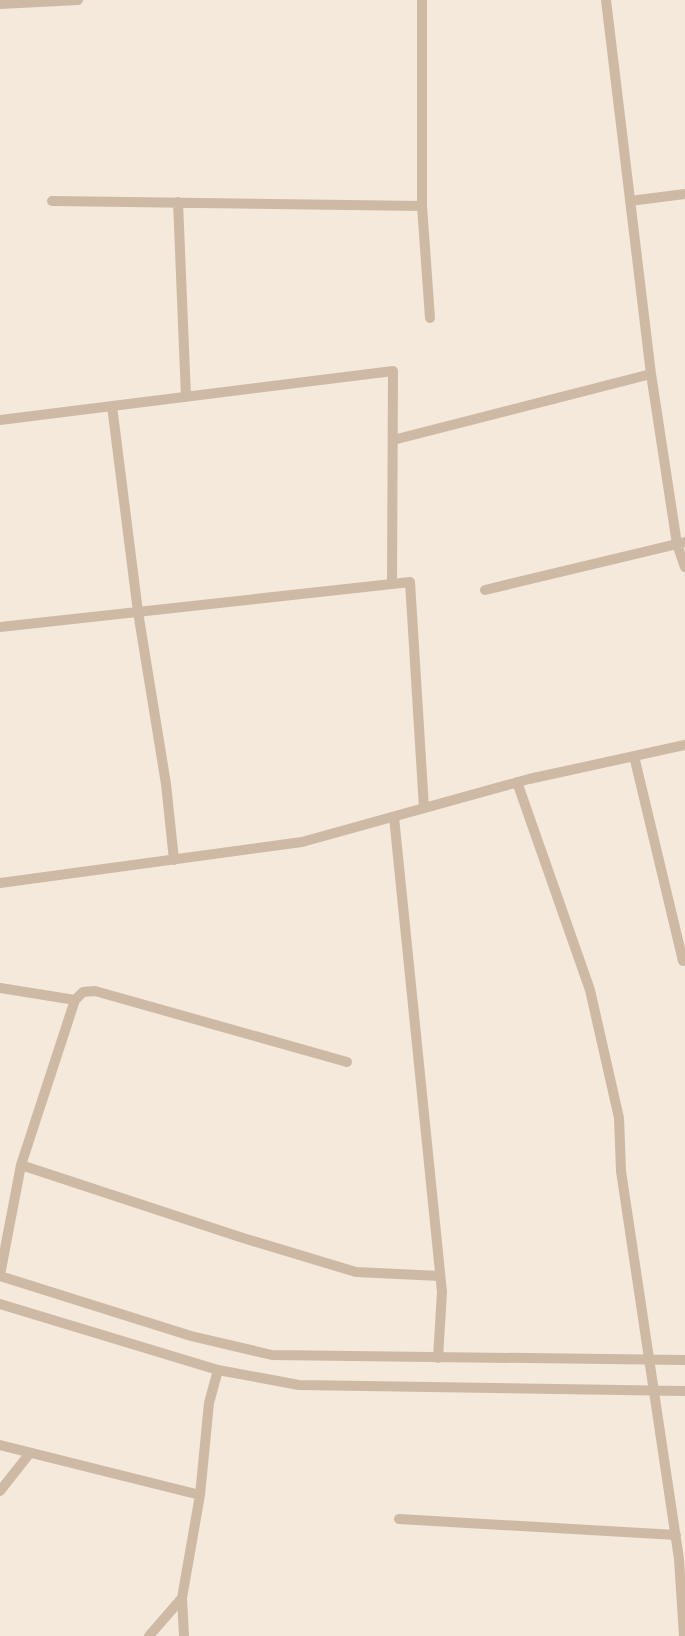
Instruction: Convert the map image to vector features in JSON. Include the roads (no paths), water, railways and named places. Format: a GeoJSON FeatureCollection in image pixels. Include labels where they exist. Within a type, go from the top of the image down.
{"type":"FeatureCollection","features":[{"type":"Feature","properties":{"kind":"street"},"geometry":{"type":"LineString","coordinates":[[0,4],[78,0]]}},
{"type":"Feature","properties":{"kind":"street"},"geometry":{"type":"LineString","coordinates":[[422,0],[422,206],[430,318]]}},
{"type":"Feature","properties":{"kind":"street"},"geometry":{"type":"LineString","coordinates":[[606,0],[652,374],[685,567]]}},
{"type":"Feature","properties":{"kind":"street"},"geometry":{"type":"LineString","coordinates":[[630,201],[685,194]]}},
{"type":"Feature","properties":{"kind":"street"},"geometry":{"type":"LineString","coordinates":[[52,201],[422,206]]}},
{"type":"Feature","properties":{"kind":"street"},"geometry":{"type":"LineString","coordinates":[[178,202],[186,397]]}},
{"type":"Feature","properties":{"kind":"street"},"geometry":{"type":"LineString","coordinates":[[0,420],[393,371],[392,584]]}},
{"type":"Feature","properties":{"kind":"street"},"geometry":{"type":"LineString","coordinates":[[393,440],[652,374]]}},
{"type":"Feature","properties":{"kind":"street"},"geometry":{"type":"LineString","coordinates":[[112,406],[138,612],[166,784],[174,860]]}},
{"type":"Feature","properties":{"kind":"street"},"geometry":{"type":"LineString","coordinates":[[486,590],[681,543]]}},
{"type":"Feature","properties":{"kind":"street"},"geometry":{"type":"LineString","coordinates":[[0,627],[410,582],[424,808]]}},
{"type":"Feature","properties":{"kind":"street"},"geometry":{"type":"LineString","coordinates":[[0,883],[302,842],[517,782],[685,746]]}},
{"type":"Feature","properties":{"kind":"street"},"geometry":{"type":"LineString","coordinates":[[634,756],[683,961]]}},
{"type":"Feature","properties":{"kind":"street"},"geometry":{"type":"LineString","coordinates":[[517,782],[590,990],[619,1118],[620,1171],[676,1535],[682,1559],[684,1636]]}},
{"type":"Feature","properties":{"kind":"street"},"geometry":{"type":"LineString","coordinates":[[394,817],[442,1292],[438,1358]]}},
{"type":"Feature","properties":{"kind":"street"},"geometry":{"type":"LineString","coordinates":[[0,988],[75,1000]]}},
{"type":"Feature","properties":{"kind":"street"},"geometry":{"type":"LineString","coordinates":[[347,1062],[95,991],[83,992],[75,1000],[21,1165],[0,1276],[192,1336],[272,1355],[685,1360]]}},
{"type":"Feature","properties":{"kind":"street"},"geometry":{"type":"LineString","coordinates":[[21,1165],[243,1238],[356,1272],[440,1276]]}},
{"type":"Feature","properties":{"kind":"street"},"geometry":{"type":"LineString","coordinates":[[0,1304],[218,1370],[299,1385],[685,1391]]}},
{"type":"Feature","properties":{"kind":"street"},"geometry":{"type":"LineString","coordinates":[[184,1636],[182,1598],[200,1495],[209,1403],[218,1370]]}},
{"type":"Feature","properties":{"kind":"street"},"geometry":{"type":"LineString","coordinates":[[0,1445],[200,1495]]}},
{"type":"Feature","properties":{"kind":"street"},"geometry":{"type":"LineString","coordinates":[[0,1491],[30,1453]]}},
{"type":"Feature","properties":{"kind":"street"},"geometry":{"type":"LineString","coordinates":[[399,1519],[676,1535]]}},
{"type":"Feature","properties":{"kind":"street"},"geometry":{"type":"LineString","coordinates":[[149,1636],[182,1598]]}}]}
